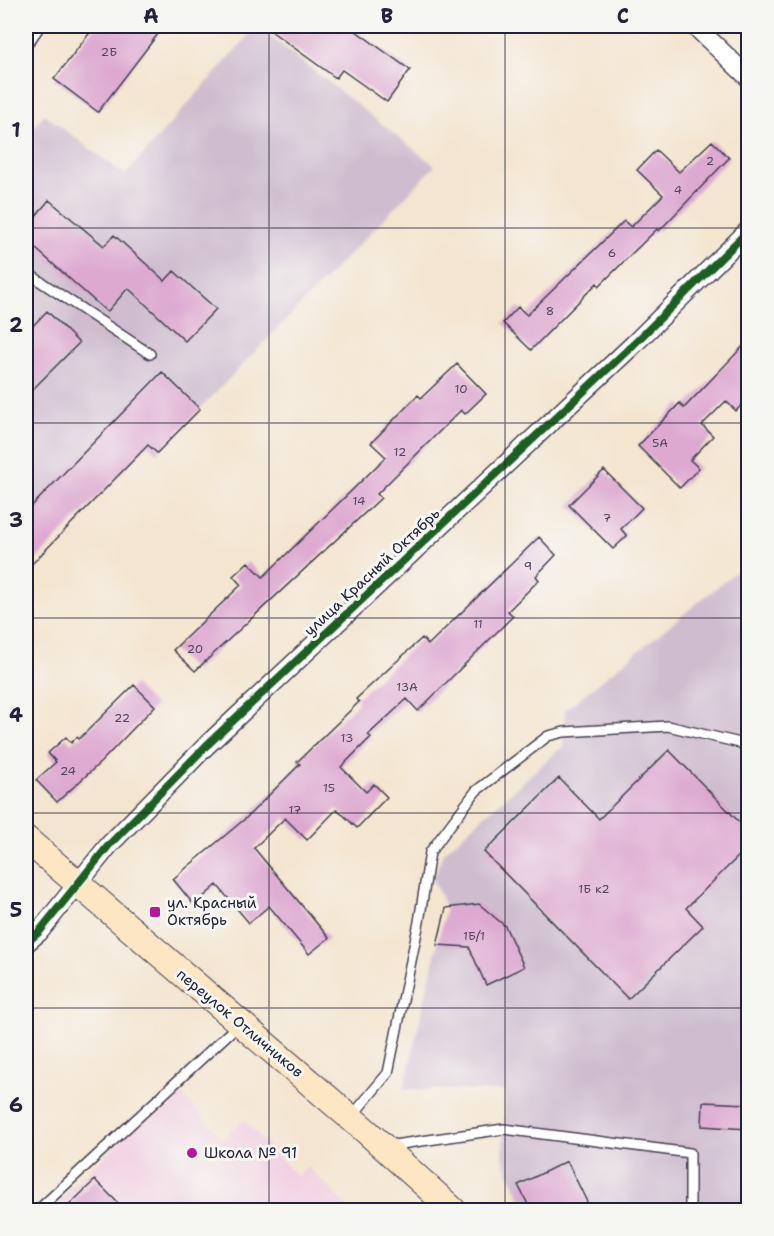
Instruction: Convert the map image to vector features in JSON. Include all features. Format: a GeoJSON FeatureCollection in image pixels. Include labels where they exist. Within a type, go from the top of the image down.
{"type":"FeatureCollection","features":[{"type":"Feature","properties":{"kind":"main road","name":"переулок Отличников"},"geometry":{"type":"LineString","coordinates":[[26,839],[384,1146],[453,1210]]}},
{"type":"Feature","properties":{"kind":"street"},"geometry":{"type":"LineString","coordinates":[[695,26],[748,77]]}},
{"type":"Feature","properties":{"kind":"street","name":"улица Красный Октябрь"},"geometry":{"type":"LineString","coordinates":[[26,943],[39,932],[109,845],[207,746],[634,344],[748,231]]}},
{"type":"Feature","properties":{"kind":"lane"},"geometry":{"type":"LineString","coordinates":[[26,46],[40,26]]}},
{"type":"Feature","properties":{"kind":"lane"},"geometry":{"type":"LineString","coordinates":[[26,272],[150,354]]}},
{"type":"Feature","properties":{"kind":"lane"},"geometry":{"type":"LineString","coordinates":[[350,1117],[388,1073],[419,922],[430,852],[476,791],[548,736],[564,732],[668,726],[740,743],[748,748]]}},
{"type":"Feature","properties":{"kind":"lane"},"geometry":{"type":"LineString","coordinates":[[38,1210],[241,1023]]}},
{"type":"Feature","properties":{"kind":"lane"},"geometry":{"type":"LineString","coordinates":[[384,1146],[504,1129],[690,1153],[690,1210]]}},
{"type":"Feature","properties":{"kind":"shaded area"},"geometry":{"type":"Polygon","coordinates":[[[257,26],[435,166],[157,453],[147,445],[26,570],[26,138],[44,114],[125,175],[257,26]]]}},
{"type":"Feature","properties":{"kind":"shaded area"},"geometry":{"type":"Polygon","coordinates":[[[748,562],[748,1210],[525,1210],[503,1158],[505,1091],[404,1089],[446,908],[433,880],[443,853],[563,746],[565,710],[748,562]]]}},
{"type":"Feature","properties":{"kind":"shaded area","name":"Школа № 91"},"geometry":{"type":"Polygon","coordinates":[[[176,1089],[223,1139],[244,1120],[297,1176],[307,1166],[351,1210],[47,1210],[176,1089]]]}},
{"type":"Feature","properties":{"kind":"building"},"geometry":{"type":"Polygon","coordinates":[[[95,26],[164,26],[98,112],[54,79],[95,26]]]}},
{"type":"Feature","properties":{"kind":"building"},"geometry":{"type":"Polygon","coordinates":[[[264,26],[349,26],[410,70],[387,102],[342,70],[336,78],[264,26]]]}},
{"type":"Feature","properties":{"kind":"building"},"geometry":{"type":"Polygon","coordinates":[[[712,141],[729,158],[659,231],[657,229],[599,286],[597,283],[531,350],[503,323],[518,307],[527,315],[624,221],[631,227],[663,195],[637,170],[656,150],[679,172],[712,141]]]}},
{"type":"Feature","properties":{"kind":"building"},"geometry":{"type":"Polygon","coordinates":[[[49,200],[104,246],[114,235],[165,281],[174,271],[216,309],[185,341],[128,288],[107,312],[26,240],[26,228],[49,200]]]}},
{"type":"Feature","properties":{"kind":"building"},"geometry":{"type":"Polygon","coordinates":[[[47,311],[79,343],[26,396],[26,333],[47,311]]]}},
{"type":"Feature","properties":{"kind":"building"},"geometry":{"type":"Polygon","coordinates":[[[748,341],[748,398],[736,411],[726,401],[702,425],[713,436],[690,460],[699,468],[680,488],[638,446],[680,403],[684,408],[748,341]]]}},
{"type":"Feature","properties":{"kind":"building"},"geometry":{"type":"Polygon","coordinates":[[[457,364],[486,394],[465,414],[461,410],[377,494],[381,498],[195,671],[173,650],[241,585],[233,576],[248,562],[263,577],[386,457],[371,443],[418,395],[421,398],[457,364]]]}},
{"type":"Feature","properties":{"kind":"building"},"geometry":{"type":"Polygon","coordinates":[[[162,372],[200,409],[157,453],[148,445],[26,570],[26,512],[162,372]]]}},
{"type":"Feature","properties":{"kind":"building"},"geometry":{"type":"Polygon","coordinates":[[[604,470],[642,508],[621,529],[627,536],[613,549],[569,505],[604,470]]]}},
{"type":"Feature","properties":{"kind":"building"},"geometry":{"type":"Polygon","coordinates":[[[539,537],[556,555],[536,576],[539,580],[508,611],[513,616],[418,711],[407,699],[368,735],[371,737],[341,767],[366,792],[374,784],[387,797],[357,828],[337,809],[307,840],[285,818],[254,848],[329,938],[309,954],[269,906],[249,923],[217,885],[194,905],[173,879],[246,818],[300,764],[297,762],[359,702],[356,699],[422,638],[428,645],[539,537]]]}},
{"type":"Feature","properties":{"kind":"building"},"geometry":{"type":"Polygon","coordinates":[[[134,685],[155,706],[101,762],[57,802],[36,780],[56,762],[48,753],[66,737],[71,743],[77,737],[79,739],[134,685]]]}},
{"type":"Feature","properties":{"kind":"building"},"geometry":{"type":"Polygon","coordinates":[[[669,750],[748,831],[748,847],[686,908],[703,926],[628,999],[484,852],[559,778],[599,819],[669,750]]]}},
{"type":"Feature","properties":{"kind":"building"},"geometry":{"type":"Polygon","coordinates":[[[479,904],[505,926],[524,967],[486,985],[469,947],[437,945],[446,908],[479,904]]]}},
{"type":"Feature","properties":{"kind":"building"},"geometry":{"type":"Polygon","coordinates":[[[703,1102],[748,1104],[748,1129],[702,1126],[703,1102]]]}},
{"type":"Feature","properties":{"kind":"building"},"geometry":{"type":"Polygon","coordinates":[[[567,1161],[591,1210],[531,1210],[518,1185],[567,1161]]]}},
{"type":"Feature","properties":{"kind":"building"},"geometry":{"type":"Polygon","coordinates":[[[95,1180],[125,1210],[64,1210],[95,1180]]]}},
{"type":"Feature","properties":{"kind":"cycle path"},"geometry":{"type":"LineString","coordinates":[[26,943],[39,932],[109,845],[207,745],[634,344],[748,231]]}},
{"type":"Feature","properties":{"kind":"place","name":"ул. Красный Октябрь"},"geometry":{"type":"Point","coordinates":[155,912]}},
{"type":"Feature","properties":{"kind":"place","name":"Школа № 91"},"geometry":{"type":"Point","coordinates":[192,1153]}}]}
